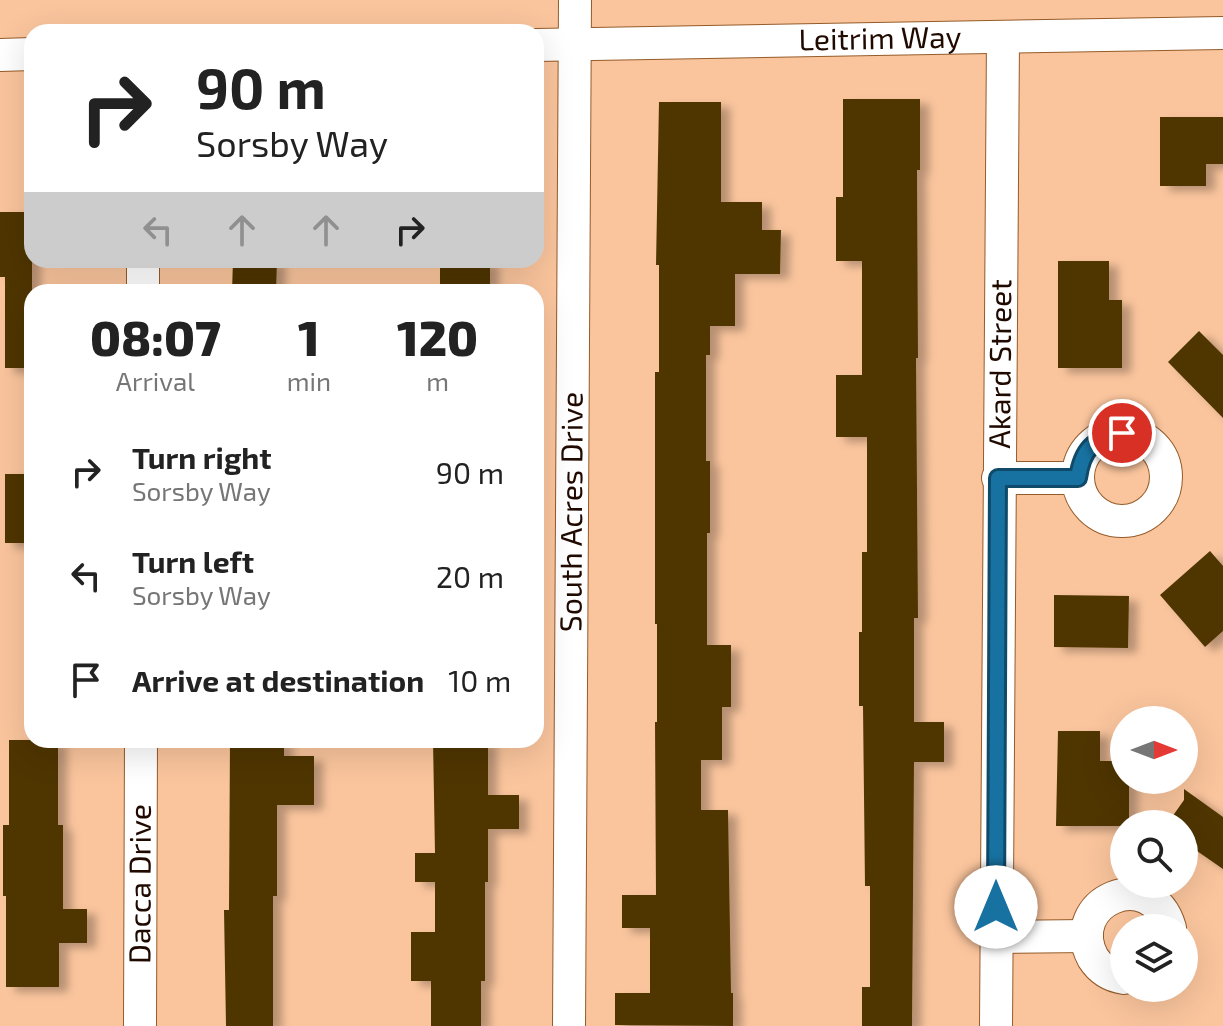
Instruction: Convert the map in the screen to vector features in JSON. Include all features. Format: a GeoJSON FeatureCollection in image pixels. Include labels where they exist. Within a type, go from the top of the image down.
{"type":"FeatureCollection","features":[{"type":"Feature","properties":{"kind":"street","name":"South Acres Drive"},"geometry":{"type":"LineString","coordinates":[[569,1026],[575,0]]}},
{"type":"Feature","properties":{"kind":"street","name":"Leitrim Way"},"geometry":{"type":"LineString","coordinates":[[544,45],[1223,33]]}},
{"type":"Feature","properties":{"kind":"street","name":"Akard Street"},"geometry":{"type":"LineString","coordinates":[[996,1026],[1003,37]]}},
{"type":"Feature","properties":{"kind":"street"},"geometry":{"type":"LineString","coordinates":[[0,55],[24,54]]}},
{"type":"Feature","properties":{"kind":"street"},"geometry":{"type":"LineString","coordinates":[[998,478],[1078,478]]}},
{"type":"Feature","properties":{"kind":"street","name":"Dacca Drive"},"geometry":{"type":"LineString","coordinates":[[140,1026],[141,748]]}},
{"type":"Feature","properties":{"kind":"street"},"geometry":{"type":"LineString","coordinates":[[1110,974],[1096,963],[1089,950],[1087,936],[1095,910],[1117,895],[1130,894],[1144,896],[1164,914]]}},
{"type":"Feature","properties":{"kind":"street"},"geometry":{"type":"LineString","coordinates":[[996,937],[1087,936]]}},
{"type":"Feature","properties":{"kind":"building"},"geometry":{"type":"Polygon","coordinates":[[[843,99],[920,99],[916,358],[918,618],[914,618],[914,722],[944,722],[944,762],[914,762],[912,1026],[862,1026],[862,987],[870,987],[870,886],[865,886],[863,706],[859,706],[862,552],[867,552],[867,437],[836,437],[836,375],[862,375],[862,261],[836,261],[836,197],[843,197],[843,99]]]}},
{"type":"Feature","properties":{"kind":"building"},"geometry":{"type":"Polygon","coordinates":[[[659,102],[721,102],[721,202],[762,202],[762,230],[781,230],[780,274],[735,274],[735,326],[710,326],[710,355],[706,355],[706,461],[710,461],[707,645],[731,645],[731,707],[722,707],[722,760],[701,760],[701,810],[728,810],[733,1026],[615,1025],[615,993],[650,993],[650,928],[622,928],[622,895],[656,895],[655,372],[659,372],[659,265],[656,265],[659,102]]]}},
{"type":"Feature","properties":{"kind":"building"},"geometry":{"type":"Polygon","coordinates":[[[1160,117],[1223,117],[1223,164],[1206,164],[1206,186],[1160,186],[1160,117]]]}},
{"type":"Feature","properties":{"kind":"building"},"geometry":{"type":"Polygon","coordinates":[[[0,212],[24,212],[24,268],[32,268],[32,284],[24,284],[24,368],[5,368],[5,277],[0,277],[0,212]]]}},
{"type":"Feature","properties":{"kind":"building"},"geometry":{"type":"Polygon","coordinates":[[[1058,261],[1109,261],[1109,300],[1122,300],[1122,368],[1058,368],[1058,261]]]}},
{"type":"Feature","properties":{"kind":"building"},"geometry":{"type":"Polygon","coordinates":[[[233,268],[277,268],[276,284],[232,284],[233,268]]]}},
{"type":"Feature","properties":{"kind":"building"},"geometry":{"type":"Polygon","coordinates":[[[440,268],[490,268],[490,284],[440,284],[440,268]]]}},
{"type":"Feature","properties":{"kind":"building"},"geometry":{"type":"Polygon","coordinates":[[[1199,331],[1223,355],[1223,418],[1168,362],[1199,331]]]}},
{"type":"Feature","properties":{"kind":"building"},"geometry":{"type":"Polygon","coordinates":[[[5,474],[24,474],[24,543],[5,543],[5,474]]]}},
{"type":"Feature","properties":{"kind":"building"},"geometry":{"type":"Polygon","coordinates":[[[1210,551],[1223,566],[1223,631],[1205,647],[1160,595],[1210,551]]]}},
{"type":"Feature","properties":{"kind":"building"},"geometry":{"type":"Polygon","coordinates":[[[1054,595],[1129,596],[1128,648],[1054,647],[1054,595]]]}},
{"type":"Feature","properties":{"kind":"building"},"geometry":{"type":"Polygon","coordinates":[[[1058,731],[1100,731],[1100,761],[1110,761],[1110,794],[1129,794],[1129,810],[1110,810],[1110,826],[1056,826],[1058,731]]]}},
{"type":"Feature","properties":{"kind":"building"},"geometry":{"type":"Polygon","coordinates":[[[9,740],[24,740],[24,748],[58,748],[58,825],[63,825],[63,909],[87,909],[87,943],[59,943],[59,987],[6,987],[3,825],[9,825],[9,740]]]}},
{"type":"Feature","properties":{"kind":"building"},"geometry":{"type":"Polygon","coordinates":[[[230,748],[284,748],[284,756],[314,756],[314,805],[277,805],[273,1026],[226,1026],[224,910],[229,910],[230,748]]]}},
{"type":"Feature","properties":{"kind":"building"},"geometry":{"type":"Polygon","coordinates":[[[433,748],[488,748],[488,795],[519,795],[519,829],[488,829],[481,1026],[431,1026],[431,981],[411,981],[411,932],[435,932],[435,882],[415,882],[415,853],[435,853],[433,748]]]}},
{"type":"Feature","properties":{"kind":"building"},"geometry":{"type":"Polygon","coordinates":[[[1184,794],[1191,794],[1223,817],[1223,869],[1198,852],[1198,810],[1177,810],[1184,800],[1184,794]]]}},
{"type":"Feature","properties":{"kind":"route"},"geometry":{"type":"LineString","coordinates":[[996,907],[998,478],[1078,478],[1080,464],[1095,441],[1122,433]]}}]}
